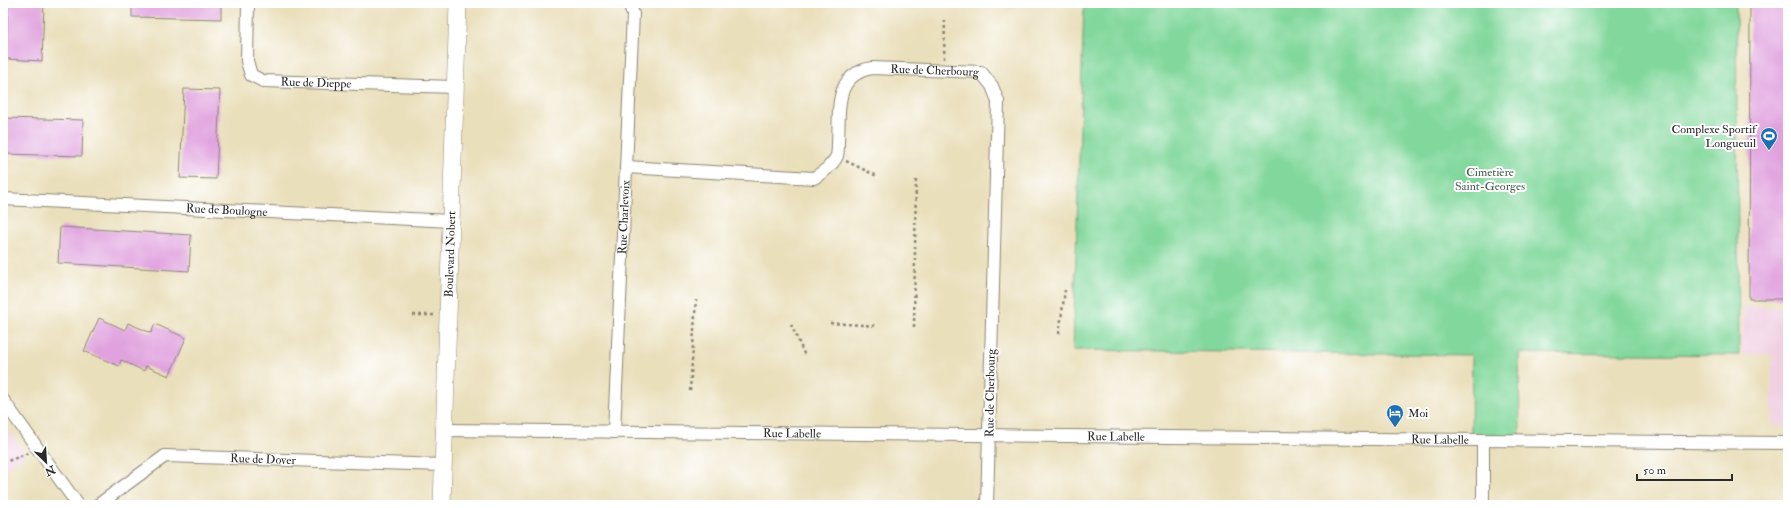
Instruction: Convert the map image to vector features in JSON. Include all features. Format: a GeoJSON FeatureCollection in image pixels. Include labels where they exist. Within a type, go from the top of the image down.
{"type":"FeatureCollection","features":[{"type":"Feature","properties":{"kind":"street","name":"Rue de Dieppe"},"geometry":{"type":"LineString","coordinates":[[248,3],[247,62],[251,74],[263,81],[455,87]]}},
{"type":"Feature","properties":{"kind":"street","name":"Boulevard Nobert"},"geometry":{"type":"LineString","coordinates":[[442,505],[458,3]]}},
{"type":"Feature","properties":{"kind":"street","name":"Rue Charlevoix"},"geometry":{"type":"LineString","coordinates":[[614,432],[633,14],[629,3]]}},
{"type":"Feature","properties":{"kind":"street","name":"Rue de Cherbourg"},"geometry":{"type":"LineString","coordinates":[[837,156],[841,92],[845,82],[851,76],[862,70],[872,68],[981,72],[992,86],[998,101],[987,505]]}},
{"type":"Feature","properties":{"kind":"street"},"geometry":{"type":"LineString","coordinates":[[626,167],[814,178],[828,168],[837,156]]}},
{"type":"Feature","properties":{"kind":"street","name":"Rue de Boulogne"},"geometry":{"type":"LineString","coordinates":[[3,199],[451,221]]}},
{"type":"Feature","properties":{"kind":"street"},"geometry":{"type":"LineString","coordinates":[[3,400],[78,505]]}},
{"type":"Feature","properties":{"kind":"street","name":"Rue Labelle"},"geometry":{"type":"LineString","coordinates":[[444,430],[1788,443]]}},
{"type":"Feature","properties":{"kind":"street"},"geometry":{"type":"LineString","coordinates":[[1483,440],[1483,505]]}},
{"type":"Feature","properties":{"kind":"street","name":"Rue de Dover"},"geometry":{"type":"LineString","coordinates":[[98,505],[165,456],[443,465]]}},
{"type":"Feature","properties":{"kind":"path"},"geometry":{"type":"LineString","coordinates":[[944,71],[945,18]]}},
{"type":"Feature","properties":{"kind":"path"},"geometry":{"type":"LineString","coordinates":[[837,156],[877,176]]}},
{"type":"Feature","properties":{"kind":"path"},"geometry":{"type":"LineString","coordinates":[[914,327],[916,177]]}},
{"type":"Feature","properties":{"kind":"path"},"geometry":{"type":"LineString","coordinates":[[1059,334],[1064,290]]}},
{"type":"Feature","properties":{"kind":"path"},"geometry":{"type":"LineString","coordinates":[[690,391],[696,300]]}},
{"type":"Feature","properties":{"kind":"path"},"geometry":{"type":"LineString","coordinates":[[413,315],[448,316]]}},
{"type":"Feature","properties":{"kind":"path"},"geometry":{"type":"LineString","coordinates":[[791,324],[805,356]]}},
{"type":"Feature","properties":{"kind":"path"},"geometry":{"type":"LineString","coordinates":[[830,324],[877,326]]}},
{"type":"Feature","properties":{"kind":"path"},"geometry":{"type":"LineString","coordinates":[[3,463],[38,450]]}},
{"type":"Feature","properties":{"kind":"shaded area"},"geometry":{"type":"Polygon","coordinates":[[[1744,307],[1788,307],[1788,426],[1772,426],[1772,354],[1742,355],[1744,307]]]}},
{"type":"Feature","properties":{"kind":"shaded area"},"geometry":{"type":"Polygon","coordinates":[[[3,422],[26,454],[3,471],[3,422]]]}},
{"type":"Feature","properties":{"kind":"green space","name":"Cimetière Saint-Georges"},"geometry":{"type":"Polygon","coordinates":[[[1084,3],[1736,3],[1739,355],[1519,353],[1520,440],[1471,440],[1472,355],[1073,350],[1084,3]]]}},
{"type":"Feature","properties":{"kind":"building"},"geometry":{"type":"Polygon","coordinates":[[[8,3],[44,3],[42,61],[6,59],[8,3]]]}},
{"type":"Feature","properties":{"kind":"building"},"geometry":{"type":"Polygon","coordinates":[[[132,3],[221,3],[221,19],[132,17],[132,3]]]}},
{"type":"Feature","properties":{"kind":"building","name":"Complexe Sportif Longueuil"},"geometry":{"type":"Polygon","coordinates":[[[1750,3],[1788,3],[1788,299],[1749,299],[1750,3]]]}},
{"type":"Feature","properties":{"kind":"building"},"geometry":{"type":"Polygon","coordinates":[[[184,89],[220,90],[216,179],[180,178],[184,89]]]}},
{"type":"Feature","properties":{"kind":"building"},"geometry":{"type":"Polygon","coordinates":[[[3,118],[83,120],[82,156],[3,154],[3,118]]]}},
{"type":"Feature","properties":{"kind":"building"},"geometry":{"type":"Polygon","coordinates":[[[60,227],[191,235],[189,271],[58,263],[60,227]]]}},
{"type":"Feature","properties":{"kind":"building"},"geometry":{"type":"Polygon","coordinates":[[[99,318],[125,330],[128,323],[151,333],[155,324],[186,338],[169,376],[146,366],[144,371],[121,360],[119,366],[84,351],[99,318]]]}},
{"type":"Feature","properties":{"kind":"place","name":"Complexe Sportif Longueuil"},"geometry":{"type":"Point","coordinates":[1769,151]}},
{"type":"Feature","properties":{"kind":"place","name":"Moi"},"geometry":{"type":"Point","coordinates":[1395,428]}}]}
